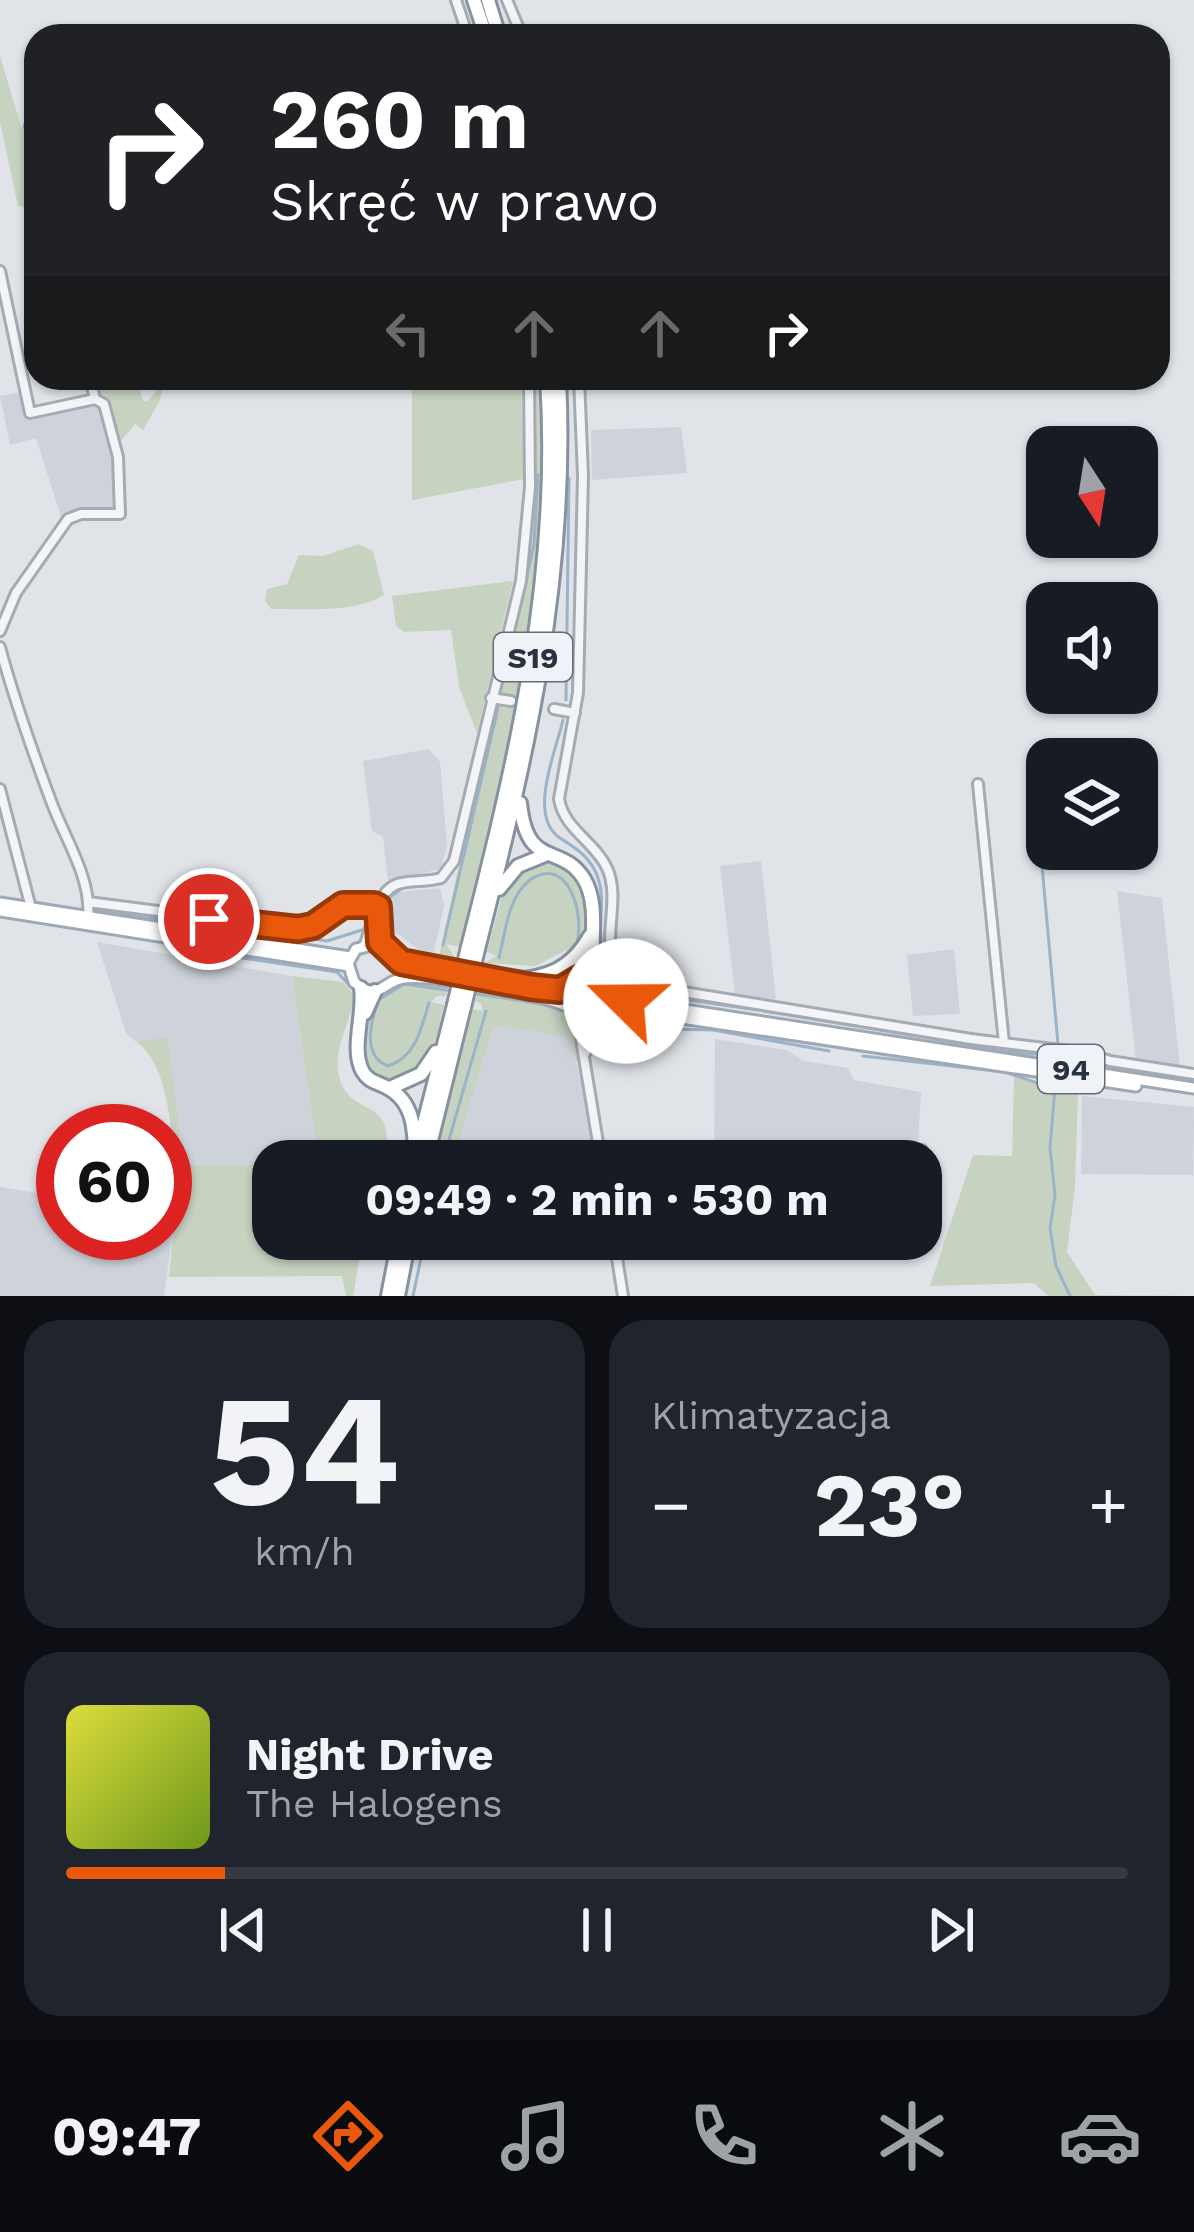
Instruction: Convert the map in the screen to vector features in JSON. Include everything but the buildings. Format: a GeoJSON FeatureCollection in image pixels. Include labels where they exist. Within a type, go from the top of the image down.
{"type":"FeatureCollection","features":[{"type":"Feature","properties":{"kind":"highway","name":"S19"},"geometry":{"type":"LineString","coordinates":[[430,1140],[513,766],[538,627],[548,513],[547,390]]}},
{"type":"Feature","properties":{"kind":"highway","name":"S19"},"geometry":{"type":"LineString","coordinates":[[473,948],[490,906],[537,705],[554,591],[561,477],[559,390]]}},
{"type":"Feature","properties":{"kind":"highway"},"geometry":{"type":"LineString","coordinates":[[519,790],[524,828],[545,855],[567,862],[585,880],[591,901],[585,975]]}},
{"type":"Feature","properties":{"kind":"highway"},"geometry":{"type":"LineString","coordinates":[[490,906],[514,869],[545,855]]}},
{"type":"Feature","properties":{"kind":"highway"},"geometry":{"type":"LineString","coordinates":[[512,985],[561,970],[590,935]]}},
{"type":"Feature","properties":{"kind":"highway"},"geometry":{"type":"LineString","coordinates":[[371,988],[363,1020],[361,1067],[373,1082],[390,1088],[411,1116],[413,1140]]}},
{"type":"Feature","properties":{"kind":"highway","name":"S19"},"geometry":{"type":"LineString","coordinates":[[420,1140],[448,1024],[459,1006]]}},
{"type":"Feature","properties":{"kind":"highway"},"geometry":{"type":"LineString","coordinates":[[390,1088],[424,1071],[448,1024]]}},
{"type":"Feature","properties":{"kind":"highway"},"geometry":{"type":"LineString","coordinates":[[388,1296],[395,1260]]}},
{"type":"Feature","properties":{"kind":"highway"},"geometry":{"type":"LineString","coordinates":[[398,1296],[405,1260]]}},
{"type":"Feature","properties":{"kind":"main road"},"geometry":{"type":"LineString","coordinates":[[0,907],[88,920]]}},
{"type":"Feature","properties":{"kind":"main road"},"geometry":{"type":"LineString","coordinates":[[0,907],[300,954],[350,965],[371,988]]}},
{"type":"Feature","properties":{"kind":"main road"},"geometry":{"type":"LineString","coordinates":[[300,954],[341,952],[380,942],[393,965]]}},
{"type":"Feature","properties":{"kind":"main road"},"geometry":{"type":"LineString","coordinates":[[350,965],[365,943]]}},
{"type":"Feature","properties":{"kind":"main road"},"geometry":{"type":"LineString","coordinates":[[365,943],[380,948],[404,973],[442,982]]}},
{"type":"Feature","properties":{"kind":"main road"},"geometry":{"type":"LineString","coordinates":[[350,965],[371,988]]}},
{"type":"Feature","properties":{"kind":"main road"},"geometry":{"type":"LineString","coordinates":[[393,965],[564,998],[579,1016],[593,1021],[609,998],[585,975]]}},
{"type":"Feature","properties":{"kind":"main road"},"geometry":{"type":"LineString","coordinates":[[371,988],[393,965]]}},
{"type":"Feature","properties":{"kind":"main road"},"geometry":{"type":"LineString","coordinates":[[371,988],[402,978],[557,985],[585,975]]}},
{"type":"Feature","properties":{"kind":"main road"},"geometry":{"type":"LineString","coordinates":[[564,998],[585,975]]}},
{"type":"Feature","properties":{"kind":"main road"},"geometry":{"type":"LineString","coordinates":[[564,998],[578,1021]]}},
{"type":"Feature","properties":{"kind":"main road","name":"94"},"geometry":{"type":"LineString","coordinates":[[609,998],[654,1009],[1194,1092]]}},
{"type":"Feature","properties":{"kind":"main road","name":"94"},"geometry":{"type":"LineString","coordinates":[[578,1021],[654,1009],[961,1051],[1194,1092]]}},
{"type":"Feature","properties":{"kind":"street"},"geometry":{"type":"LineString","coordinates":[[0,271],[24,379]]}},
{"type":"Feature","properties":{"kind":"street"},"geometry":{"type":"LineString","coordinates":[[0,632],[16,593],[68,519],[81,514],[120,514],[117,452],[104,404],[95,400],[32,415],[26,390]]}},
{"type":"Feature","properties":{"kind":"street"},"geometry":{"type":"LineString","coordinates":[[93,390],[95,400]]}},
{"type":"Feature","properties":{"kind":"street"},"geometry":{"type":"LineString","coordinates":[[365,943],[385,892],[394,885],[436,880],[452,867],[523,566],[530,487],[529,390]]}},
{"type":"Feature","properties":{"kind":"street"},"geometry":{"type":"LineString","coordinates":[[579,390],[583,476],[575,713],[560,805],[608,869],[610,947],[617,965],[647,986],[1194,1074]]}},
{"type":"Feature","properties":{"kind":"street"},"geometry":{"type":"LineString","coordinates":[[0,647],[88,900],[88,920]]}},
{"type":"Feature","properties":{"kind":"street"},"geometry":{"type":"LineString","coordinates":[[491,698],[511,701]]}},
{"type":"Feature","properties":{"kind":"street"},"geometry":{"type":"LineString","coordinates":[[554,709],[575,713]]}},
{"type":"Feature","properties":{"kind":"street"},"geometry":{"type":"LineString","coordinates":[[978,784],[1004,1042]]}},
{"type":"Feature","properties":{"kind":"street"},"geometry":{"type":"LineString","coordinates":[[0,789],[31,908]]}},
{"type":"Feature","properties":{"kind":"street"},"geometry":{"type":"LineString","coordinates":[[88,900],[298,929],[313,926],[343,905],[378,909]]}},
{"type":"Feature","properties":{"kind":"street"},"geometry":{"type":"LineString","coordinates":[[378,909],[380,942]]}},
{"type":"Feature","properties":{"kind":"street"},"geometry":{"type":"LineString","coordinates":[[578,1021],[598,1140]]}},
{"type":"Feature","properties":{"kind":"street"},"geometry":{"type":"LineString","coordinates":[[585,1059],[593,1021]]}},
{"type":"Feature","properties":{"kind":"street"},"geometry":{"type":"LineString","coordinates":[[961,1051],[964,1038]]}},
{"type":"Feature","properties":{"kind":"street"},"geometry":{"type":"LineString","coordinates":[[617,1260],[623,1296]]}},
{"type":"Feature","properties":{"kind":"shaded area"},"geometry":{"type":"Polygon","coordinates":[[[22,392],[32,418],[106,394],[126,513],[61,517],[36,438],[10,445],[0,396],[22,392]]]}},
{"type":"Feature","properties":{"kind":"shaded area"},"geometry":{"type":"Polygon","coordinates":[[[681,427],[687,473],[592,480],[591,430],[681,427]]]}},
{"type":"Feature","properties":{"kind":"shaded area"},"geometry":{"type":"Polygon","coordinates":[[[429,749],[440,762],[447,845],[441,869],[388,881],[383,837],[372,831],[363,761],[429,749]]]}},
{"type":"Feature","properties":{"kind":"shaded area"},"geometry":{"type":"Polygon","coordinates":[[[761,861],[776,999],[735,995],[720,866],[761,861]]]}},
{"type":"Feature","properties":{"kind":"shaded area"},"geometry":{"type":"Polygon","coordinates":[[[440,888],[444,905],[434,952],[419,950],[388,927],[389,900],[398,892],[440,888]]]}},
{"type":"Feature","properties":{"kind":"shaded area"},"geometry":{"type":"Polygon","coordinates":[[[1117,891],[1162,898],[1180,1067],[1136,1059],[1117,891]]]}},
{"type":"Feature","properties":{"kind":"shaded area"},"geometry":{"type":"Polygon","coordinates":[[[97,942],[292,976],[316,1140],[252,1140],[252,1164],[192,1165],[192,1104],[176,1104],[168,1037],[135,1041],[126,1033],[97,942]]]}},
{"type":"Feature","properties":{"kind":"shaded area"},"geometry":{"type":"Polygon","coordinates":[[[954,949],[960,1014],[913,1016],[907,955],[954,949]]]}},
{"type":"Feature","properties":{"kind":"shaded area"},"geometry":{"type":"Polygon","coordinates":[[[498,1026],[568,1037],[583,1084],[591,1140],[459,1140],[491,1034],[498,1026]]]}},
{"type":"Feature","properties":{"kind":"shaded area"},"geometry":{"type":"Polygon","coordinates":[[[715,1039],[786,1050],[804,1061],[848,1068],[854,1080],[921,1092],[918,1140],[714,1140],[715,1039]]]}},
{"type":"Feature","properties":{"kind":"shaded area"},"geometry":{"type":"Polygon","coordinates":[[[1082,1096],[1194,1107],[1193,1175],[1081,1174],[1082,1096]]]}},
{"type":"Feature","properties":{"kind":"shaded area"},"geometry":{"type":"Polygon","coordinates":[[[0,1187],[36,1193],[36,1260],[169,1260],[164,1296],[0,1296],[0,1187]]]}},
{"type":"Feature","properties":{"kind":"green space"},"geometry":{"type":"Polygon","coordinates":[[[0,55],[24,127],[24,207],[18,206],[0,122],[0,55]]]}},
{"type":"Feature","properties":{"kind":"green space"},"geometry":{"type":"Polygon","coordinates":[[[96,390],[140,390],[147,402],[162,390],[143,430],[135,424],[118,444],[106,394],[98,396],[96,390]]]}},
{"type":"Feature","properties":{"kind":"green space"},"geometry":{"type":"Polygon","coordinates":[[[412,390],[521,390],[524,479],[412,500],[412,390]]]}},
{"type":"Feature","properties":{"kind":"green space"},"geometry":{"type":"Polygon","coordinates":[[[531,390],[540,390],[539,526],[517,697],[497,692],[526,570],[531,520],[531,390]]]}},
{"type":"Feature","properties":{"kind":"green space"},"geometry":{"type":"Polygon","coordinates":[[[359,544],[373,551],[384,595],[329,609],[271,609],[265,601],[267,589],[287,584],[299,555],[323,556],[359,544]]]}},
{"type":"Feature","properties":{"kind":"green space"},"geometry":{"type":"Polygon","coordinates":[[[513,581],[477,733],[459,687],[451,630],[404,632],[396,626],[392,596],[513,581]]]}},
{"type":"Feature","properties":{"kind":"green space"},"geometry":{"type":"Polygon","coordinates":[[[497,704],[516,706],[459,947],[446,944],[456,959],[439,956],[492,713],[497,704]]]}},
{"type":"Feature","properties":{"kind":"green space"},"geometry":{"type":"Polygon","coordinates":[[[541,861],[569,873],[583,896],[585,925],[575,953],[566,950],[536,966],[484,963],[497,956],[487,952],[511,876],[541,861]]]}},
{"type":"Feature","properties":{"kind":"green space"},"geometry":{"type":"Polygon","coordinates":[[[292,976],[343,982],[355,996],[338,1070],[342,1086],[376,1113],[387,1133],[387,1140],[316,1140],[292,976]]]}},
{"type":"Feature","properties":{"kind":"green space"},"geometry":{"type":"Polygon","coordinates":[[[408,980],[448,987],[446,996],[431,1002],[444,1005],[439,1029],[419,1069],[403,1078],[385,1079],[368,1069],[365,1035],[374,1000],[408,980]]]}},
{"type":"Feature","properties":{"kind":"green space"},"geometry":{"type":"Polygon","coordinates":[[[477,991],[557,1005],[576,1026],[581,1058],[577,1063],[567,1037],[498,1026],[491,1034],[459,1140],[439,1140],[472,1009],[483,1011],[475,1001],[477,991]]]}},
{"type":"Feature","properties":{"kind":"green space"},"geometry":{"type":"Polygon","coordinates":[[[168,1037],[176,1104],[167,1104],[151,1058],[135,1041],[168,1037]]]}},
{"type":"Feature","properties":{"kind":"green space"},"geometry":{"type":"Polygon","coordinates":[[[1014,1077],[1078,1093],[1067,1252],[1095,1295],[1194,1296],[1048,1296],[1034,1283],[930,1286],[973,1155],[1012,1156],[1014,1077]]]}},
{"type":"Feature","properties":{"kind":"green space"},"geometry":{"type":"Polygon","coordinates":[[[252,1164],[252,1260],[359,1260],[353,1296],[346,1296],[342,1276],[169,1277],[170,1260],[192,1260],[192,1165],[252,1164]]]}},
{"type":"Feature","properties":{"kind":"waterway"},"geometry":{"type":"LineString","coordinates":[[501,688],[534,545],[538,475]]}},
{"type":"Feature","properties":{"kind":"waterway"},"geometry":{"type":"LineString","coordinates":[[566,700],[569,478]]}},
{"type":"Feature","properties":{"kind":"waterway"},"geometry":{"type":"LineString","coordinates":[[443,945],[498,708]]}},
{"type":"Feature","properties":{"kind":"waterway"},"geometry":{"type":"LineString","coordinates":[[563,720],[546,782],[546,815],[550,828],[583,854],[595,871],[604,954]]}},
{"type":"Feature","properties":{"kind":"waterway"},"geometry":{"type":"LineString","coordinates":[[1042,870],[1058,1044]]}},
{"type":"Feature","properties":{"kind":"waterway"},"geometry":{"type":"LineString","coordinates":[[499,958],[517,896],[530,880],[544,874],[555,875],[571,892],[579,920],[576,945]]}},
{"type":"Feature","properties":{"kind":"waterway"},"geometry":{"type":"LineString","coordinates":[[383,926],[385,901],[402,888]]}},
{"type":"Feature","properties":{"kind":"waterway"},"geometry":{"type":"LineString","coordinates":[[94,910],[228,929],[252,928]]}},
{"type":"Feature","properties":{"kind":"waterway"},"geometry":{"type":"LineString","coordinates":[[257,928],[283,932]]}},
{"type":"Feature","properties":{"kind":"waterway"},"geometry":{"type":"LineString","coordinates":[[288,935],[327,941],[362,930]]}},
{"type":"Feature","properties":{"kind":"waterway"},"geometry":{"type":"LineString","coordinates":[[386,934],[417,959],[450,964]]}},
{"type":"Feature","properties":{"kind":"waterway"},"geometry":{"type":"LineString","coordinates":[[216,954],[337,972],[352,988]]}},
{"type":"Feature","properties":{"kind":"waterway"},"geometry":{"type":"LineString","coordinates":[[496,968],[534,972]]}},
{"type":"Feature","properties":{"kind":"waterway"},"geometry":{"type":"LineString","coordinates":[[380,999],[404,984],[454,991]]}},
{"type":"Feature","properties":{"kind":"waterway"},"geometry":{"type":"LineString","coordinates":[[470,993],[549,1005]]}},
{"type":"Feature","properties":{"kind":"waterway"},"geometry":{"type":"LineString","coordinates":[[638,993],[758,1010]]}},
{"type":"Feature","properties":{"kind":"waterway"},"geometry":{"type":"LineString","coordinates":[[378,1002],[371,1047],[388,1066],[411,1049],[429,1003]]}},
{"type":"Feature","properties":{"kind":"waterway"},"geometry":{"type":"LineString","coordinates":[[449,1140],[486,1011]]}},
{"type":"Feature","properties":{"kind":"waterway"},"geometry":{"type":"LineString","coordinates":[[764,1011],[1025,1054],[1059,1054]]}},
{"type":"Feature","properties":{"kind":"waterway"},"geometry":{"type":"LineString","coordinates":[[667,1029],[713,1030],[829,1051]]}},
{"type":"Feature","properties":{"kind":"waterway"},"geometry":{"type":"LineString","coordinates":[[863,1056],[1005,1072],[1055,1089]]}},
{"type":"Feature","properties":{"kind":"waterway"},"geometry":{"type":"LineString","coordinates":[[1055,1087],[1050,1148],[1055,1195],[1050,1228],[1056,1266],[1070,1296]]}},
{"type":"Feature","properties":{"kind":"waterway"},"geometry":{"type":"LineString","coordinates":[[413,1296],[421,1260]]}},
{"type":"Feature","properties":{"kind":"route"},"geometry":{"type":"LineString","coordinates":[[209,919],[298,929],[313,926],[343,905],[374,905],[378,907],[380,942],[401,962],[555,990],[588,978],[610,998],[626,1001]]}}]}
